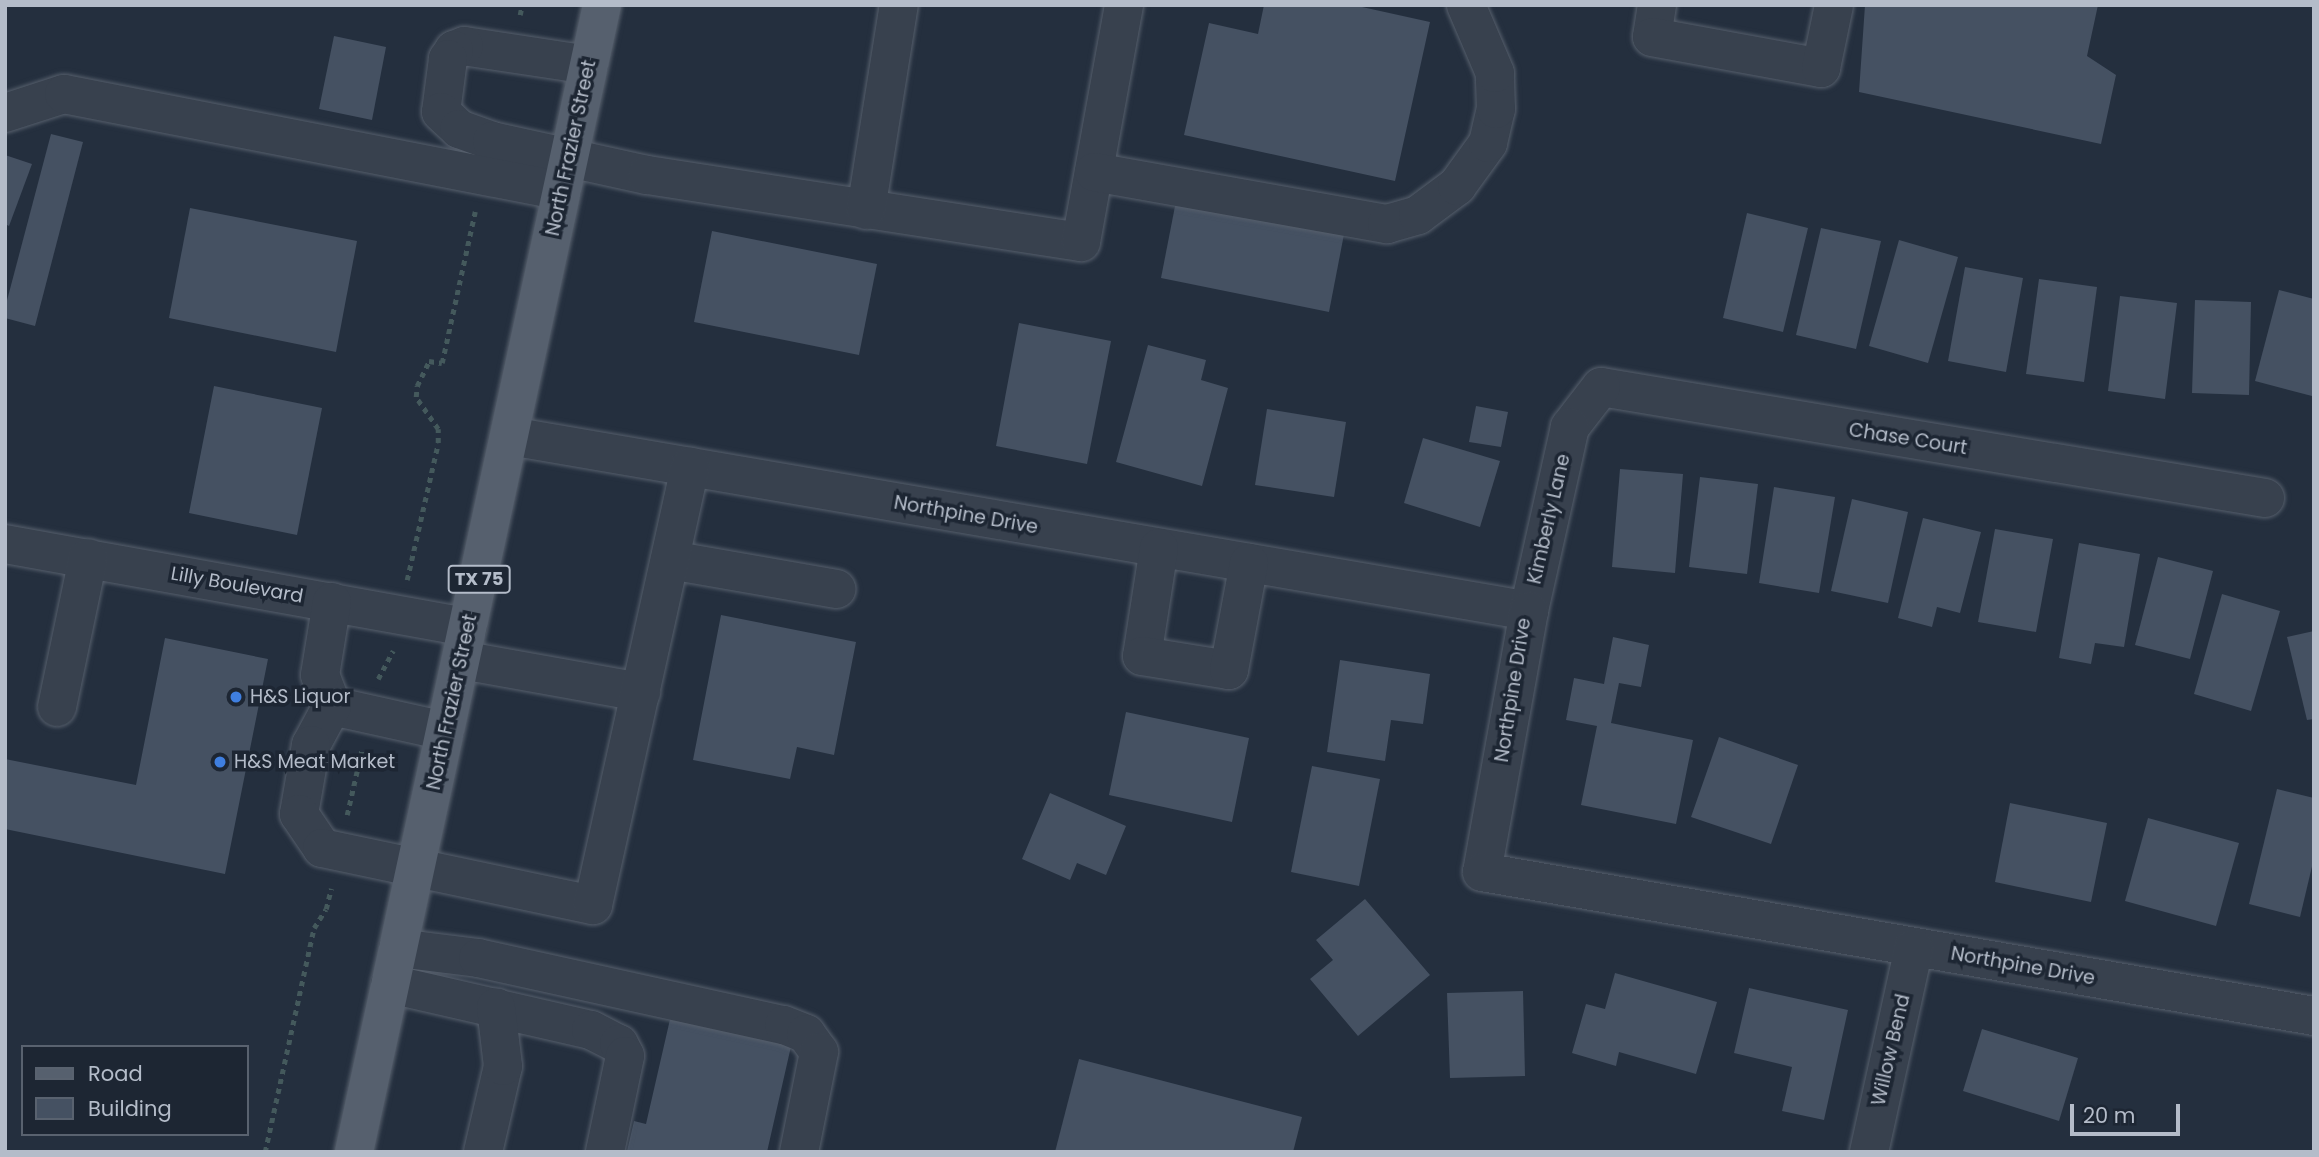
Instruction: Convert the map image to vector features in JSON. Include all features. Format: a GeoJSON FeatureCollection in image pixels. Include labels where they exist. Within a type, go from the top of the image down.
{"type":"FeatureCollection","features":[{"type":"Feature","properties":{"kind":"main road","name":"North Frazier Street"},"geometry":{"type":"LineString","coordinates":[[354,1152],[602,5]]}},
{"type":"Feature","properties":{"kind":"street"},"geometry":{"type":"LineString","coordinates":[[866,210],[899,5]]}},
{"type":"Feature","properties":{"kind":"street"},"geometry":{"type":"LineString","coordinates":[[5,113],[65,94],[566,174],[647,175],[1081,242],[1124,5]]}},
{"type":"Feature","properties":{"kind":"street"},"geometry":{"type":"LineString","coordinates":[[1094,172],[1387,224],[1418,215],[1457,186],[1488,143],[1496,109],[1495,73],[1466,5]]}},
{"type":"Feature","properties":{"kind":"street"},"geometry":{"type":"LineString","coordinates":[[1657,5],[1651,37],[1821,68],[1834,5]]}},
{"type":"Feature","properties":{"kind":"street"},"geometry":{"type":"LineString","coordinates":[[566,174],[447,121],[441,112],[444,71],[454,50],[464,46],[589,65]]}},
{"type":"Feature","properties":{"kind":"street","name":"Chase Court"},"geometry":{"type":"LineString","coordinates":[[1570,427],[1601,387],[2265,498]]}},
{"type":"Feature","properties":{"kind":"street","name":"Kimberly Lane"},"geometry":{"type":"LineString","coordinates":[[1529,611],[1570,427]]}},
{"type":"Feature","properties":{"kind":"street","name":"Northpine Drive"},"geometry":{"type":"LineString","coordinates":[[510,436],[1529,611],[1482,873],[2314,1016]]}},
{"type":"Feature","properties":{"kind":"street"},"geometry":{"type":"LineString","coordinates":[[332,602],[320,675],[332,706],[311,745],[299,814],[322,848],[593,905],[690,467]]}},
{"type":"Feature","properties":{"kind":"street","name":"Lilly Boulevard"},"geometry":{"type":"LineString","coordinates":[[5,544],[332,602],[464,643],[640,692]]}},
{"type":"Feature","properties":{"kind":"street"},"geometry":{"type":"LineString","coordinates":[[1159,548],[1142,656],[1229,670],[1249,563]]}},
{"type":"Feature","properties":{"kind":"street"},"geometry":{"type":"LineString","coordinates":[[57,707],[88,558]]}},
{"type":"Feature","properties":{"kind":"street"},"geometry":{"type":"LineString","coordinates":[[670,560],[836,589]]}},
{"type":"Feature","properties":{"kind":"street"},"geometry":{"type":"LineString","coordinates":[[332,706],[446,731]]}},
{"type":"Feature","properties":{"kind":"street","name":"Willow Bend"},"geometry":{"type":"LineString","coordinates":[[1869,1152],[1914,948]]}},
{"type":"Feature","properties":{"kind":"street"},"geometry":{"type":"LineString","coordinates":[[394,966],[478,958],[784,1025],[806,1034],[819,1052],[799,1152]]}},
{"type":"Feature","properties":{"kind":"street"},"geometry":{"type":"LineString","coordinates":[[394,966],[496,1007],[591,1030],[619,1044],[625,1056],[605,1152]]}},
{"type":"Feature","properties":{"kind":"street"},"geometry":{"type":"LineString","coordinates":[[483,1152],[503,1066],[496,1007]]}},
{"type":"Feature","properties":{"kind":"building"},"geometry":{"type":"Polygon","coordinates":[[[1264,5],[1353,5],[1430,22],[1395,181],[1184,135],[1209,23],[1258,34],[1264,5]]]}},
{"type":"Feature","properties":{"kind":"building"},"geometry":{"type":"Polygon","coordinates":[[[1865,5],[2098,5],[2087,56],[2116,75],[2101,144],[1859,92],[1865,5]]]}},
{"type":"Feature","properties":{"kind":"building"},"geometry":{"type":"Polygon","coordinates":[[[334,36],[386,47],[372,120],[319,109],[334,36]]]}},
{"type":"Feature","properties":{"kind":"building"},"geometry":{"type":"Polygon","coordinates":[[[51,134],[83,142],[35,326],[5,318],[5,308],[51,134]]]}},
{"type":"Feature","properties":{"kind":"building"},"geometry":{"type":"Polygon","coordinates":[[[5,155],[32,164],[9,226],[5,224],[5,155]]]}},
{"type":"Feature","properties":{"kind":"building"},"geometry":{"type":"Polygon","coordinates":[[[1177,196],[1345,229],[1329,312],[1161,278],[1177,196]]]}},
{"type":"Feature","properties":{"kind":"building"},"geometry":{"type":"Polygon","coordinates":[[[190,208],[357,241],[336,352],[169,318],[190,208]]]}},
{"type":"Feature","properties":{"kind":"building"},"geometry":{"type":"Polygon","coordinates":[[[1747,213],[1808,228],[1783,332],[1723,318],[1747,213]]]}},
{"type":"Feature","properties":{"kind":"building"},"geometry":{"type":"Polygon","coordinates":[[[1821,228],[1881,241],[1856,349],[1796,335],[1821,228]]]}},
{"type":"Feature","properties":{"kind":"building"},"geometry":{"type":"Polygon","coordinates":[[[712,231],[877,264],[859,355],[694,322],[712,231]]]}},
{"type":"Feature","properties":{"kind":"building"},"geometry":{"type":"Polygon","coordinates":[[[1899,240],[1958,257],[1928,363],[1869,346],[1899,240]]]}},
{"type":"Feature","properties":{"kind":"building"},"geometry":{"type":"Polygon","coordinates":[[[1965,267],[2023,278],[2006,372],[1948,361],[1965,267]]]}},
{"type":"Feature","properties":{"kind":"building"},"geometry":{"type":"Polygon","coordinates":[[[2039,279],[2097,287],[2084,382],[2026,374],[2039,279]]]}},
{"type":"Feature","properties":{"kind":"building"},"geometry":{"type":"Polygon","coordinates":[[[2279,290],[2314,299],[2312,396],[2255,381],[2279,290]]]}},
{"type":"Feature","properties":{"kind":"building"},"geometry":{"type":"Polygon","coordinates":[[[2120,296],[2177,303],[2165,399],[2108,391],[2120,296]]]}},
{"type":"Feature","properties":{"kind":"building"},"geometry":{"type":"Polygon","coordinates":[[[2195,300],[2251,302],[2249,395],[2192,393],[2195,300]]]}},
{"type":"Feature","properties":{"kind":"building"},"geometry":{"type":"Polygon","coordinates":[[[1019,323],[1111,341],[1087,464],[996,446],[1019,323]]]}},
{"type":"Feature","properties":{"kind":"building"},"geometry":{"type":"Polygon","coordinates":[[[1148,345],[1206,360],[1201,380],[1228,388],[1202,486],[1116,462],[1148,345]]]}},
{"type":"Feature","properties":{"kind":"building"},"geometry":{"type":"Polygon","coordinates":[[[214,386],[322,408],[297,535],[189,513],[214,386]]]}},
{"type":"Feature","properties":{"kind":"building"},"geometry":{"type":"Polygon","coordinates":[[[1476,406],[1508,412],[1501,447],[1469,442],[1476,406]]]}},
{"type":"Feature","properties":{"kind":"building"},"geometry":{"type":"Polygon","coordinates":[[[1267,409],[1346,422],[1334,497],[1255,485],[1267,409]]]}},
{"type":"Feature","properties":{"kind":"building"},"geometry":{"type":"Polygon","coordinates":[[[1423,438],[1500,461],[1480,527],[1404,503],[1423,438]]]}},
{"type":"Feature","properties":{"kind":"building"},"geometry":{"type":"Polygon","coordinates":[[[1620,469],[1683,474],[1675,573],[1612,567],[1620,469]]]}},
{"type":"Feature","properties":{"kind":"building"},"geometry":{"type":"Polygon","coordinates":[[[1700,477],[1758,484],[1747,574],[1689,567],[1700,477]]]}},
{"type":"Feature","properties":{"kind":"building"},"geometry":{"type":"Polygon","coordinates":[[[1774,487],[1835,497],[1819,593],[1759,583],[1774,487]]]}},
{"type":"Feature","properties":{"kind":"building"},"geometry":{"type":"Polygon","coordinates":[[[1852,499],[1908,512],[1888,603],[1831,591],[1852,499]]]}},
{"type":"Feature","properties":{"kind":"building"},"geometry":{"type":"Polygon","coordinates":[[[1923,518],[1981,532],[1960,613],[1937,607],[1932,627],[1898,618],[1923,518]]]}},
{"type":"Feature","properties":{"kind":"building"},"geometry":{"type":"Polygon","coordinates":[[[1995,529],[2053,539],[2036,632],[1978,622],[1995,529]]]}},
{"type":"Feature","properties":{"kind":"building"},"geometry":{"type":"Polygon","coordinates":[[[2079,543],[2140,554],[2124,647],[2095,643],[2091,664],[2059,658],[2079,543]]]}},
{"type":"Feature","properties":{"kind":"building"},"geometry":{"type":"Polygon","coordinates":[[[2158,557],[2213,571],[2190,659],[2135,645],[2158,557]]]}},
{"type":"Feature","properties":{"kind":"building"},"geometry":{"type":"Polygon","coordinates":[[[2222,594],[2280,611],[2251,711],[2194,694],[2222,594]]]}},
{"type":"Feature","properties":{"kind":"building"},"geometry":{"type":"Polygon","coordinates":[[[721,615],[856,642],[834,755],[797,747],[790,779],[693,760],[721,615]]]}},
{"type":"Feature","properties":{"kind":"building"},"geometry":{"type":"Polygon","coordinates":[[[2314,631],[2314,719],[2307,720],[2287,637],[2314,631]]]}},
{"type":"Feature","properties":{"kind":"building"},"geometry":{"type":"Polygon","coordinates":[[[1613,637],[1649,645],[1641,687],[1619,683],[1611,723],[1693,740],[1676,824],[1581,805],[1597,726],[1566,720],[1574,678],[1604,684],[1613,637]]]}},
{"type":"Feature","properties":{"kind":"building"},"geometry":{"type":"Polygon","coordinates":[[[165,638],[268,659],[225,874],[5,829],[5,759],[136,785],[165,638]]]}},
{"type":"Feature","properties":{"kind":"building"},"geometry":{"type":"Polygon","coordinates":[[[1340,660],[1430,674],[1423,724],[1391,720],[1385,761],[1327,752],[1340,660]]]}},
{"type":"Feature","properties":{"kind":"building"},"geometry":{"type":"Polygon","coordinates":[[[1126,712],[1249,738],[1232,822],[1109,795],[1126,712]]]}},
{"type":"Feature","properties":{"kind":"building"},"geometry":{"type":"Polygon","coordinates":[[[1719,737],[1798,765],[1771,844],[1691,817],[1719,737]]]}},
{"type":"Feature","properties":{"kind":"building"},"geometry":{"type":"Polygon","coordinates":[[[1312,766],[1380,779],[1359,886],[1291,872],[1312,766]]]}},
{"type":"Feature","properties":{"kind":"building"},"geometry":{"type":"Polygon","coordinates":[[[2277,789],[2314,798],[2314,858],[2300,917],[2249,904],[2277,789]]]}},
{"type":"Feature","properties":{"kind":"building"},"geometry":{"type":"Polygon","coordinates":[[[1050,793],[1126,826],[1106,875],[1077,863],[1070,880],[1022,859],[1050,793]]]}},
{"type":"Feature","properties":{"kind":"building"},"geometry":{"type":"Polygon","coordinates":[[[2010,803],[2107,823],[2091,902],[1995,882],[2010,803]]]}},
{"type":"Feature","properties":{"kind":"building"},"geometry":{"type":"Polygon","coordinates":[[[2148,818],[2239,843],[2216,926],[2125,901],[2148,818]]]}},
{"type":"Feature","properties":{"kind":"building"},"geometry":{"type":"Polygon","coordinates":[[[1365,899],[1430,975],[1358,1036],[1310,979],[1333,960],[1316,940],[1365,899]]]}},
{"type":"Feature","properties":{"kind":"building"},"geometry":{"type":"Polygon","coordinates":[[[1615,973],[1717,1002],[1696,1074],[1619,1052],[1616,1066],[1572,1053],[1586,1004],[1605,1009],[1615,973]]]}},
{"type":"Feature","properties":{"kind":"building"},"geometry":{"type":"Polygon","coordinates":[[[1749,988],[1848,1010],[1824,1120],[1782,1111],[1792,1067],[1734,1053],[1749,988]]]}},
{"type":"Feature","properties":{"kind":"building"},"geometry":{"type":"Polygon","coordinates":[[[1523,991],[1525,1076],[1450,1078],[1447,993],[1523,991]]]}},
{"type":"Feature","properties":{"kind":"building"},"geometry":{"type":"Polygon","coordinates":[[[671,1015],[792,1042],[767,1152],[627,1151],[634,1121],[646,1124],[671,1015]]]}},
{"type":"Feature","properties":{"kind":"building"},"geometry":{"type":"Polygon","coordinates":[[[1982,1029],[2078,1058],[2059,1121],[1963,1091],[1982,1029]]]}},
{"type":"Feature","properties":{"kind":"building"},"geometry":{"type":"Polygon","coordinates":[[[1079,1059],[1302,1117],[1293,1152],[1055,1152],[1079,1059]]]}},
{"type":"Feature","properties":{"kind":"place","name":"H&S Liquor"},"geometry":{"type":"Point","coordinates":[236,697]}},
{"type":"Feature","properties":{"kind":"place","name":"H&S Meat Market"},"geometry":{"type":"Point","coordinates":[220,762]}}]}
